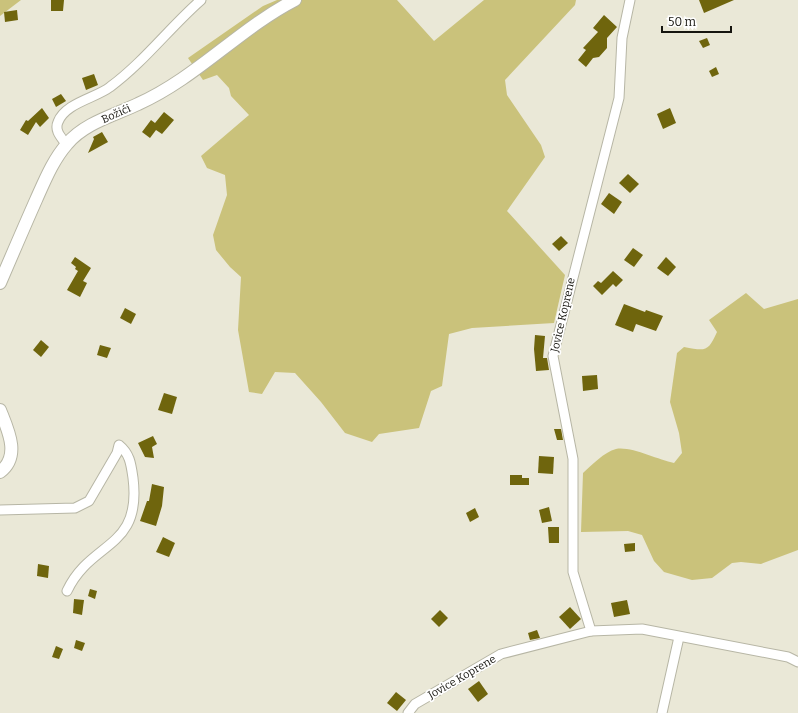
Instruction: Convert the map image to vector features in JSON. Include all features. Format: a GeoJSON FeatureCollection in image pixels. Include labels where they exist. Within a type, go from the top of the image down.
{"type":"FeatureCollection","features":[{"type":"Feature","properties":{"kind":"main road","name":"Božići"},"geometry":{"type":"LineString","coordinates":[[0,283],[48,174],[66,144],[86,128],[145,101],[171,86],[278,9],[295,0]]}},
{"type":"Feature","properties":{"kind":"main road"},"geometry":{"type":"LineString","coordinates":[[0,410],[8,432],[12,450],[9,461],[0,472]]}},
{"type":"Feature","properties":{"kind":"street"},"geometry":{"type":"LineString","coordinates":[[66,144],[59,134],[57,126],[61,117],[79,102],[98,94],[114,84],[202,0]]}},
{"type":"Feature","properties":{"kind":"street","name":"Jovice Koprene"},"geometry":{"type":"LineString","coordinates":[[591,631],[573,572],[573,459],[553,356],[619,98],[622,38],[630,0]]}},
{"type":"Feature","properties":{"kind":"street"},"geometry":{"type":"LineString","coordinates":[[0,510],[75,508],[84,505],[89,500],[116,452],[118,445],[124,450],[130,460],[135,497],[129,522],[116,540],[74,576],[67,591]]}},
{"type":"Feature","properties":{"kind":"street","name":"Jovice Koprene"},"geometry":{"type":"LineString","coordinates":[[408,713],[416,704],[501,654],[591,631],[642,629],[788,657],[798,662]]}},
{"type":"Feature","properties":{"kind":"street"},"geometry":{"type":"LineString","coordinates":[[662,713],[679,637]]}},
{"type":"Feature","properties":{"kind":"shaded area"},"geometry":{"type":"Polygon","coordinates":[[[0,0],[21,0],[0,16],[0,0]]]}},
{"type":"Feature","properties":{"kind":"shaded area"},"geometry":{"type":"Polygon","coordinates":[[[277,0],[397,0],[434,41],[484,0],[576,0],[575,5],[505,80],[507,95],[541,145],[545,157],[507,211],[565,275],[554,323],[472,328],[449,334],[442,386],[431,391],[419,428],[379,434],[372,442],[345,433],[321,402],[295,373],[275,372],[262,394],[249,392],[238,330],[241,277],[230,267],[216,250],[213,235],[227,195],[225,175],[207,168],[201,156],[249,115],[231,96],[229,88],[217,75],[203,80],[188,58],[263,6],[277,0]]]}},
{"type":"Feature","properties":{"kind":"shaded area"},"geometry":{"type":"Polygon","coordinates":[[[746,293],[764,309],[798,299],[798,550],[761,564],[741,562],[732,563],[712,578],[692,580],[664,572],[654,561],[642,535],[628,531],[581,532],[583,473],[603,456],[616,449],[637,451],[674,463],[682,453],[679,433],[670,402],[677,353],[684,347],[702,349],[708,347],[717,332],[709,320],[746,293]]]}},
{"type":"Feature","properties":{"kind":"building"},"geometry":{"type":"Polygon","coordinates":[[[51,0],[64,0],[63,11],[51,11],[51,0]]]}},
{"type":"Feature","properties":{"kind":"building"},"geometry":{"type":"Polygon","coordinates":[[[699,0],[734,0],[704,13],[699,0]]]}},
{"type":"Feature","properties":{"kind":"building"},"geometry":{"type":"Polygon","coordinates":[[[17,10],[18,20],[5,22],[4,12],[17,10]]]}},
{"type":"Feature","properties":{"kind":"building"},"geometry":{"type":"Polygon","coordinates":[[[604,15],[617,27],[607,38],[607,48],[599,57],[593,58],[586,67],[578,60],[586,50],[583,48],[598,32],[593,28],[604,15]]]}},
{"type":"Feature","properties":{"kind":"building"},"geometry":{"type":"Polygon","coordinates":[[[707,38],[710,45],[703,48],[699,41],[707,38]]]}},
{"type":"Feature","properties":{"kind":"building"},"geometry":{"type":"Polygon","coordinates":[[[716,67],[719,74],[712,77],[709,71],[716,67]]]}},
{"type":"Feature","properties":{"kind":"building"},"geometry":{"type":"Polygon","coordinates":[[[94,74],[98,85],[86,90],[82,78],[94,74]]]}},
{"type":"Feature","properties":{"kind":"building"},"geometry":{"type":"Polygon","coordinates":[[[61,94],[66,101],[56,107],[52,99],[61,94]]]}},
{"type":"Feature","properties":{"kind":"building"},"geometry":{"type":"Polygon","coordinates":[[[42,108],[49,118],[40,127],[36,122],[28,135],[20,130],[26,120],[28,121],[42,108]]]}},
{"type":"Feature","properties":{"kind":"building"},"geometry":{"type":"Polygon","coordinates":[[[670,108],[676,123],[663,129],[657,114],[670,108]]]}},
{"type":"Feature","properties":{"kind":"building"},"geometry":{"type":"Polygon","coordinates":[[[164,112],[174,120],[162,134],[156,130],[150,138],[142,132],[151,120],[155,123],[164,112]]]}},
{"type":"Feature","properties":{"kind":"building"},"geometry":{"type":"Polygon","coordinates":[[[102,132],[108,142],[88,153],[94,139],[93,137],[102,132]]]}},
{"type":"Feature","properties":{"kind":"building"},"geometry":{"type":"Polygon","coordinates":[[[628,174],[639,184],[630,193],[619,183],[628,174]]]}},
{"type":"Feature","properties":{"kind":"building"},"geometry":{"type":"Polygon","coordinates":[[[609,193],[622,202],[614,214],[601,204],[609,193]]]}},
{"type":"Feature","properties":{"kind":"building"},"geometry":{"type":"Polygon","coordinates":[[[561,236],[568,243],[559,251],[552,244],[561,236]]]}},
{"type":"Feature","properties":{"kind":"building"},"geometry":{"type":"Polygon","coordinates":[[[633,248],[643,255],[634,267],[624,260],[633,248]]]}},
{"type":"Feature","properties":{"kind":"building"},"geometry":{"type":"Polygon","coordinates":[[[75,257],[91,268],[83,281],[87,283],[80,297],[67,290],[78,271],[71,263],[75,257]]]}},
{"type":"Feature","properties":{"kind":"building"},"geometry":{"type":"Polygon","coordinates":[[[666,257],[676,267],[668,276],[657,268],[666,257]]]}},
{"type":"Feature","properties":{"kind":"building"},"geometry":{"type":"Polygon","coordinates":[[[613,271],[623,280],[616,287],[613,284],[602,295],[593,286],[598,281],[601,283],[613,271]]]}},
{"type":"Feature","properties":{"kind":"building"},"geometry":{"type":"Polygon","coordinates":[[[624,304],[645,312],[646,310],[663,316],[656,331],[636,324],[633,332],[615,325],[624,304]]]}},
{"type":"Feature","properties":{"kind":"building"},"geometry":{"type":"Polygon","coordinates":[[[125,308],[136,314],[131,324],[120,318],[125,308]]]}},
{"type":"Feature","properties":{"kind":"building"},"geometry":{"type":"Polygon","coordinates":[[[535,335],[545,336],[543,358],[547,358],[549,370],[536,371],[534,349],[535,335]]]}},
{"type":"Feature","properties":{"kind":"building"},"geometry":{"type":"Polygon","coordinates":[[[41,340],[49,347],[41,357],[33,350],[41,340]]]}},
{"type":"Feature","properties":{"kind":"building"},"geometry":{"type":"Polygon","coordinates":[[[100,345],[111,348],[107,358],[97,355],[100,345]]]}},
{"type":"Feature","properties":{"kind":"building"},"geometry":{"type":"Polygon","coordinates":[[[597,375],[598,389],[583,391],[582,376],[597,375]]]}},
{"type":"Feature","properties":{"kind":"building"},"geometry":{"type":"Polygon","coordinates":[[[164,393],[177,397],[172,414],[158,410],[164,393]]]}},
{"type":"Feature","properties":{"kind":"building"},"geometry":{"type":"Polygon","coordinates":[[[554,429],[561,429],[563,440],[557,440],[554,429]]]}},
{"type":"Feature","properties":{"kind":"building"},"geometry":{"type":"Polygon","coordinates":[[[153,436],[157,444],[152,447],[154,458],[145,457],[138,443],[153,436]]]}},
{"type":"Feature","properties":{"kind":"building"},"geometry":{"type":"Polygon","coordinates":[[[539,456],[554,457],[553,474],[538,473],[539,456]]]}},
{"type":"Feature","properties":{"kind":"building"},"geometry":{"type":"Polygon","coordinates":[[[510,475],[522,475],[522,478],[529,478],[529,485],[510,485],[510,475]]]}},
{"type":"Feature","properties":{"kind":"building"},"geometry":{"type":"Polygon","coordinates":[[[152,484],[164,487],[162,506],[156,526],[140,521],[147,501],[149,501],[152,484]]]}},
{"type":"Feature","properties":{"kind":"building"},"geometry":{"type":"Polygon","coordinates":[[[549,507],[552,521],[542,523],[539,510],[549,507]]]}},
{"type":"Feature","properties":{"kind":"building"},"geometry":{"type":"Polygon","coordinates":[[[475,508],[479,517],[470,522],[466,513],[475,508]]]}},
{"type":"Feature","properties":{"kind":"building"},"geometry":{"type":"Polygon","coordinates":[[[548,527],[559,527],[559,543],[549,543],[548,527]]]}},
{"type":"Feature","properties":{"kind":"building"},"geometry":{"type":"Polygon","coordinates":[[[163,537],[175,543],[169,557],[156,552],[163,537]]]}},
{"type":"Feature","properties":{"kind":"building"},"geometry":{"type":"Polygon","coordinates":[[[635,543],[635,551],[625,552],[624,544],[635,543]]]}},
{"type":"Feature","properties":{"kind":"building"},"geometry":{"type":"Polygon","coordinates":[[[38,564],[49,566],[48,578],[37,576],[38,564]]]}},
{"type":"Feature","properties":{"kind":"building"},"geometry":{"type":"Polygon","coordinates":[[[90,589],[97,591],[95,599],[88,596],[90,589]]]}},
{"type":"Feature","properties":{"kind":"building"},"geometry":{"type":"Polygon","coordinates":[[[74,599],[84,600],[82,615],[73,613],[74,599]]]}},
{"type":"Feature","properties":{"kind":"building"},"geometry":{"type":"Polygon","coordinates":[[[627,600],[630,614],[614,617],[611,603],[627,600]]]}},
{"type":"Feature","properties":{"kind":"building"},"geometry":{"type":"Polygon","coordinates":[[[570,607],[581,619],[570,629],[559,617],[570,607]]]}},
{"type":"Feature","properties":{"kind":"building"},"geometry":{"type":"Polygon","coordinates":[[[440,610],[448,618],[439,627],[431,619],[440,610]]]}},
{"type":"Feature","properties":{"kind":"building"},"geometry":{"type":"Polygon","coordinates":[[[537,630],[540,638],[530,640],[528,633],[537,630]]]}},
{"type":"Feature","properties":{"kind":"building"},"geometry":{"type":"Polygon","coordinates":[[[76,640],[85,643],[82,651],[74,648],[76,640]]]}},
{"type":"Feature","properties":{"kind":"building"},"geometry":{"type":"Polygon","coordinates":[[[56,646],[63,649],[59,659],[52,657],[56,646]]]}},
{"type":"Feature","properties":{"kind":"building"},"geometry":{"type":"Polygon","coordinates":[[[479,681],[488,694],[478,702],[468,689],[479,681]]]}},
{"type":"Feature","properties":{"kind":"building"},"geometry":{"type":"Polygon","coordinates":[[[396,692],[406,700],[397,711],[387,703],[396,692]]]}}]}
